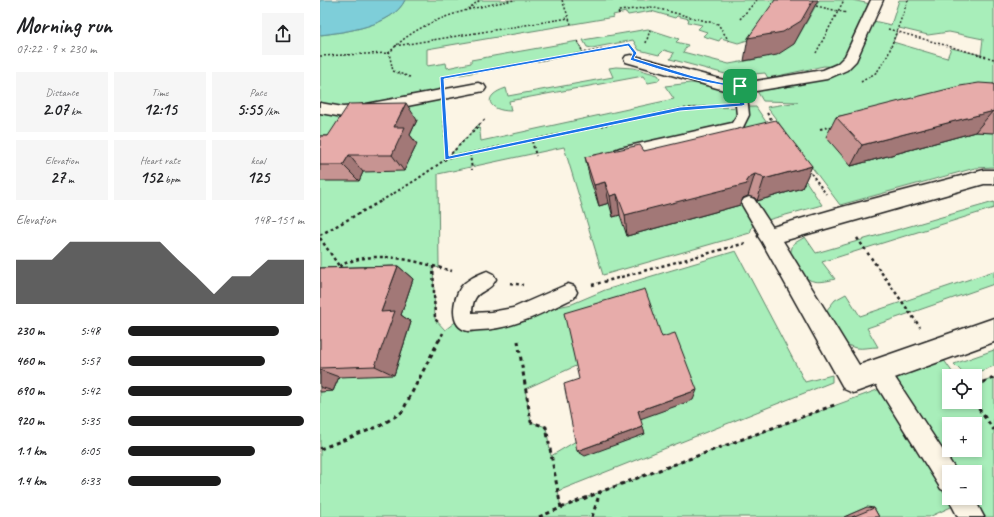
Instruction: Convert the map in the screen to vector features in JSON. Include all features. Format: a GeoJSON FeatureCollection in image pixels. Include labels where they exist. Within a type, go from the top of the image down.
{"type":"FeatureCollection","features":[{"type":"Feature","properties":{"kind":"street"},"geometry":{"type":"LineString","coordinates":[[631,59],[724,85],[750,87],[827,74],[842,67],[851,58],[877,0]]}},
{"type":"Feature","properties":{"kind":"street"},"geometry":{"type":"LineString","coordinates":[[320,108],[343,112],[356,111],[478,88]]}},
{"type":"Feature","properties":{"kind":"street"},"geometry":{"type":"LineString","coordinates":[[994,177],[984,177],[769,236],[853,380],[994,330]]}},
{"type":"Feature","properties":{"kind":"lane"},"geometry":{"type":"LineString","coordinates":[[606,156],[737,126],[743,115],[740,86]]}},
{"type":"Feature","properties":{"kind":"lane"},"geometry":{"type":"LineString","coordinates":[[749,203],[769,236]]}},
{"type":"Feature","properties":{"kind":"lane"},"geometry":{"type":"LineString","coordinates":[[487,279],[475,285],[466,293],[463,302],[462,316],[468,322],[491,321],[515,316],[568,292]]}},
{"type":"Feature","properties":{"kind":"lane"},"geometry":{"type":"LineString","coordinates":[[879,371],[942,470]]}},
{"type":"Feature","properties":{"kind":"lane"},"geometry":{"type":"LineString","coordinates":[[964,505],[972,517]]}},
{"type":"Feature","properties":{"kind":"path"},"geometry":{"type":"LineString","coordinates":[[466,10],[480,0]]}},
{"type":"Feature","properties":{"kind":"path"},"geometry":{"type":"LineString","coordinates":[[411,78],[393,71],[389,53],[394,46],[412,33],[466,10],[514,0]]}},
{"type":"Feature","properties":{"kind":"path"},"geometry":{"type":"LineString","coordinates":[[562,0],[571,24]]}},
{"type":"Feature","properties":{"kind":"path"},"geometry":{"type":"LineString","coordinates":[[740,19],[757,0]]}},
{"type":"Feature","properties":{"kind":"path"},"geometry":{"type":"LineString","coordinates":[[810,77],[804,70],[810,65],[844,0]]}},
{"type":"Feature","properties":{"kind":"path"},"geometry":{"type":"LineString","coordinates":[[858,83],[877,72],[888,55],[908,0]]}},
{"type":"Feature","properties":{"kind":"path"},"geometry":{"type":"LineString","coordinates":[[816,6],[859,15],[868,23],[994,59]]}},
{"type":"Feature","properties":{"kind":"path"},"geometry":{"type":"LineString","coordinates":[[619,14],[618,11],[651,7],[686,15],[718,24],[729,40]]}},
{"type":"Feature","properties":{"kind":"path"},"geometry":{"type":"LineString","coordinates":[[394,46],[569,18]]}},
{"type":"Feature","properties":{"kind":"path"},"geometry":{"type":"LineString","coordinates":[[578,41],[583,53]]}},
{"type":"Feature","properties":{"kind":"path"},"geometry":{"type":"LineString","coordinates":[[489,70],[629,44],[635,53],[631,59]]}},
{"type":"Feature","properties":{"kind":"path"},"geometry":{"type":"LineString","coordinates":[[320,56],[389,53]]}},
{"type":"Feature","properties":{"kind":"path"},"geometry":{"type":"LineString","coordinates":[[443,95],[447,158]]}},
{"type":"Feature","properties":{"kind":"path"},"geometry":{"type":"LineString","coordinates":[[447,158],[680,109],[742,105]]}},
{"type":"Feature","properties":{"kind":"path"},"geometry":{"type":"LineString","coordinates":[[769,117],[778,128]]}},
{"type":"Feature","properties":{"kind":"path"},"geometry":{"type":"LineString","coordinates":[[339,266],[320,236],[402,189],[447,158],[479,124],[485,120]]}},
{"type":"Feature","properties":{"kind":"path"},"geometry":{"type":"LineString","coordinates":[[820,129],[836,126]]}},
{"type":"Feature","properties":{"kind":"path"},"geometry":{"type":"LineString","coordinates":[[532,141],[536,156]]}},
{"type":"Feature","properties":{"kind":"path"},"geometry":{"type":"LineString","coordinates":[[470,154],[472,170]]}},
{"type":"Feature","properties":{"kind":"path"},"geometry":{"type":"LineString","coordinates":[[805,165],[842,215]]}},
{"type":"Feature","properties":{"kind":"path"},"geometry":{"type":"LineString","coordinates":[[568,292],[769,236]]}},
{"type":"Feature","properties":{"kind":"path"},"geometry":{"type":"LineString","coordinates":[[859,241],[909,313]]}},
{"type":"Feature","properties":{"kind":"path"},"geometry":{"type":"LineString","coordinates":[[333,270],[339,266],[363,258],[376,256],[406,258],[487,279]]}},
{"type":"Feature","properties":{"kind":"path"},"geometry":{"type":"LineString","coordinates":[[433,266],[435,319],[445,330]]}},
{"type":"Feature","properties":{"kind":"path"},"geometry":{"type":"LineString","coordinates":[[320,449],[380,426],[402,412],[445,330],[462,316]]}},
{"type":"Feature","properties":{"kind":"path"},"geometry":{"type":"LineString","coordinates":[[515,316],[531,422],[546,427],[561,508]]}},
{"type":"Feature","properties":{"kind":"path"},"geometry":{"type":"LineString","coordinates":[[982,382],[994,378]]}},
{"type":"Feature","properties":{"kind":"path"},"geometry":{"type":"LineString","coordinates":[[538,517],[600,492],[844,402]]}},
{"type":"Feature","properties":{"kind":"path"},"geometry":{"type":"LineString","coordinates":[[979,409],[994,430]]}},
{"type":"Feature","properties":{"kind":"path"},"geometry":{"type":"LineString","coordinates":[[592,517],[600,492]]}},
{"type":"Feature","properties":{"kind":"green space"},"geometry":{"type":"Polygon","coordinates":[[[405,0],[785,0],[761,36],[738,43],[721,38],[719,41],[703,36],[707,32],[698,29],[702,25],[688,22],[689,19],[677,16],[675,18],[651,11],[628,15],[626,12],[613,15],[614,17],[427,49],[427,66],[446,63],[447,68],[471,63],[471,60],[578,41],[583,53],[442,78],[447,158],[479,124],[481,141],[674,99],[665,86],[691,83],[749,92],[753,102],[689,108],[756,107],[822,205],[753,224],[750,233],[603,275],[564,147],[438,174],[439,268],[433,266],[435,319],[445,330],[463,316],[491,321],[572,304],[605,290],[736,251],[805,382],[832,375],[832,382],[558,491],[561,508],[600,492],[888,386],[879,371],[937,350],[950,369],[942,369],[942,409],[982,409],[982,382],[994,378],[994,517],[972,517],[964,505],[982,505],[982,465],[942,465],[942,505],[955,505],[929,517],[872,517],[867,507],[844,517],[320,517],[320,392],[333,391],[339,377],[320,305],[320,35],[367,26],[390,16],[399,9],[405,0]],[[580,364],[525,389],[531,422],[546,427],[551,456],[581,438],[580,364]]]}},
{"type":"Feature","properties":{"kind":"green space"},"geometry":{"type":"Polygon","coordinates":[[[819,0],[852,0],[875,5],[869,20],[891,25],[899,0],[994,0],[994,107],[851,166],[974,132],[994,133],[994,167],[975,168],[840,205],[767,107],[798,102],[763,101],[757,91],[800,85],[836,75],[841,67],[824,66],[768,78],[765,73],[729,75],[670,59],[674,53],[664,50],[659,55],[639,50],[633,40],[592,48],[587,47],[583,40],[648,29],[679,39],[676,42],[688,45],[683,52],[729,64],[757,59],[794,44],[819,0]],[[899,28],[893,42],[947,58],[951,48],[981,55],[983,39],[949,32],[928,35],[899,28]]]}},
{"type":"Feature","properties":{"kind":"green space"},"geometry":{"type":"Polygon","coordinates":[[[609,68],[634,68],[658,75],[660,78],[658,81],[648,83],[643,76],[509,101],[511,111],[497,109],[490,102],[493,95],[506,88],[508,96],[613,77],[609,68]]]}},
{"type":"Feature","properties":{"kind":"green space"},"geometry":{"type":"Polygon","coordinates":[[[994,202],[994,208],[822,262],[835,279],[818,282],[806,278],[798,269],[790,254],[793,244],[805,237],[816,253],[994,202]]]}},
{"type":"Feature","properties":{"kind":"green space"},"geometry":{"type":"Polygon","coordinates":[[[994,271],[994,284],[867,328],[878,347],[856,348],[844,343],[835,334],[827,317],[826,311],[835,300],[846,294],[860,316],[994,271]]]}},
{"type":"Feature","properties":{"kind":"green space"},"geometry":{"type":"Polygon","coordinates":[[[994,350],[994,366],[982,370],[982,369],[959,369],[954,364],[994,350]]]}},
{"type":"Feature","properties":{"kind":"water"},"geometry":{"type":"Polygon","coordinates":[[[320,0],[405,0],[399,9],[379,22],[342,32],[320,35],[320,0]]]}},
{"type":"Feature","properties":{"kind":"building"},"geometry":{"type":"Polygon","coordinates":[[[775,0],[813,0],[801,21],[783,32],[748,38],[775,0]]]}},
{"type":"Feature","properties":{"kind":"building"},"geometry":{"type":"Polygon","coordinates":[[[979,83],[994,84],[994,111],[862,145],[836,117],[960,86],[979,83]]]}},
{"type":"Feature","properties":{"kind":"building"},"geometry":{"type":"Polygon","coordinates":[[[406,103],[394,127],[405,127],[392,155],[349,155],[343,165],[320,165],[320,136],[328,136],[349,104],[406,103]]]}},
{"type":"Feature","properties":{"kind":"building"},"geometry":{"type":"Polygon","coordinates":[[[776,120],[812,166],[764,179],[762,176],[755,174],[749,177],[746,181],[747,184],[625,215],[617,194],[610,196],[605,182],[594,185],[585,157],[640,145],[644,151],[776,120]]]}},
{"type":"Feature","properties":{"kind":"building"},"geometry":{"type":"Polygon","coordinates":[[[398,266],[381,312],[395,311],[375,366],[320,368],[320,268],[398,266]]]}},
{"type":"Feature","properties":{"kind":"building"},"geometry":{"type":"Polygon","coordinates":[[[645,289],[662,337],[675,333],[697,390],[638,411],[643,427],[577,451],[564,384],[579,379],[564,313],[645,289]]]}},
{"type":"Feature","properties":{"kind":"building"},"geometry":{"type":"Polygon","coordinates":[[[874,508],[879,517],[852,517],[874,508]]]}},
{"type":"Feature","properties":{"kind":"route"},"geometry":{"type":"LineString","coordinates":[[629,44],[635,53],[631,59],[724,85],[740,86],[742,105],[680,109],[447,158],[442,78],[629,44]]}}]}
